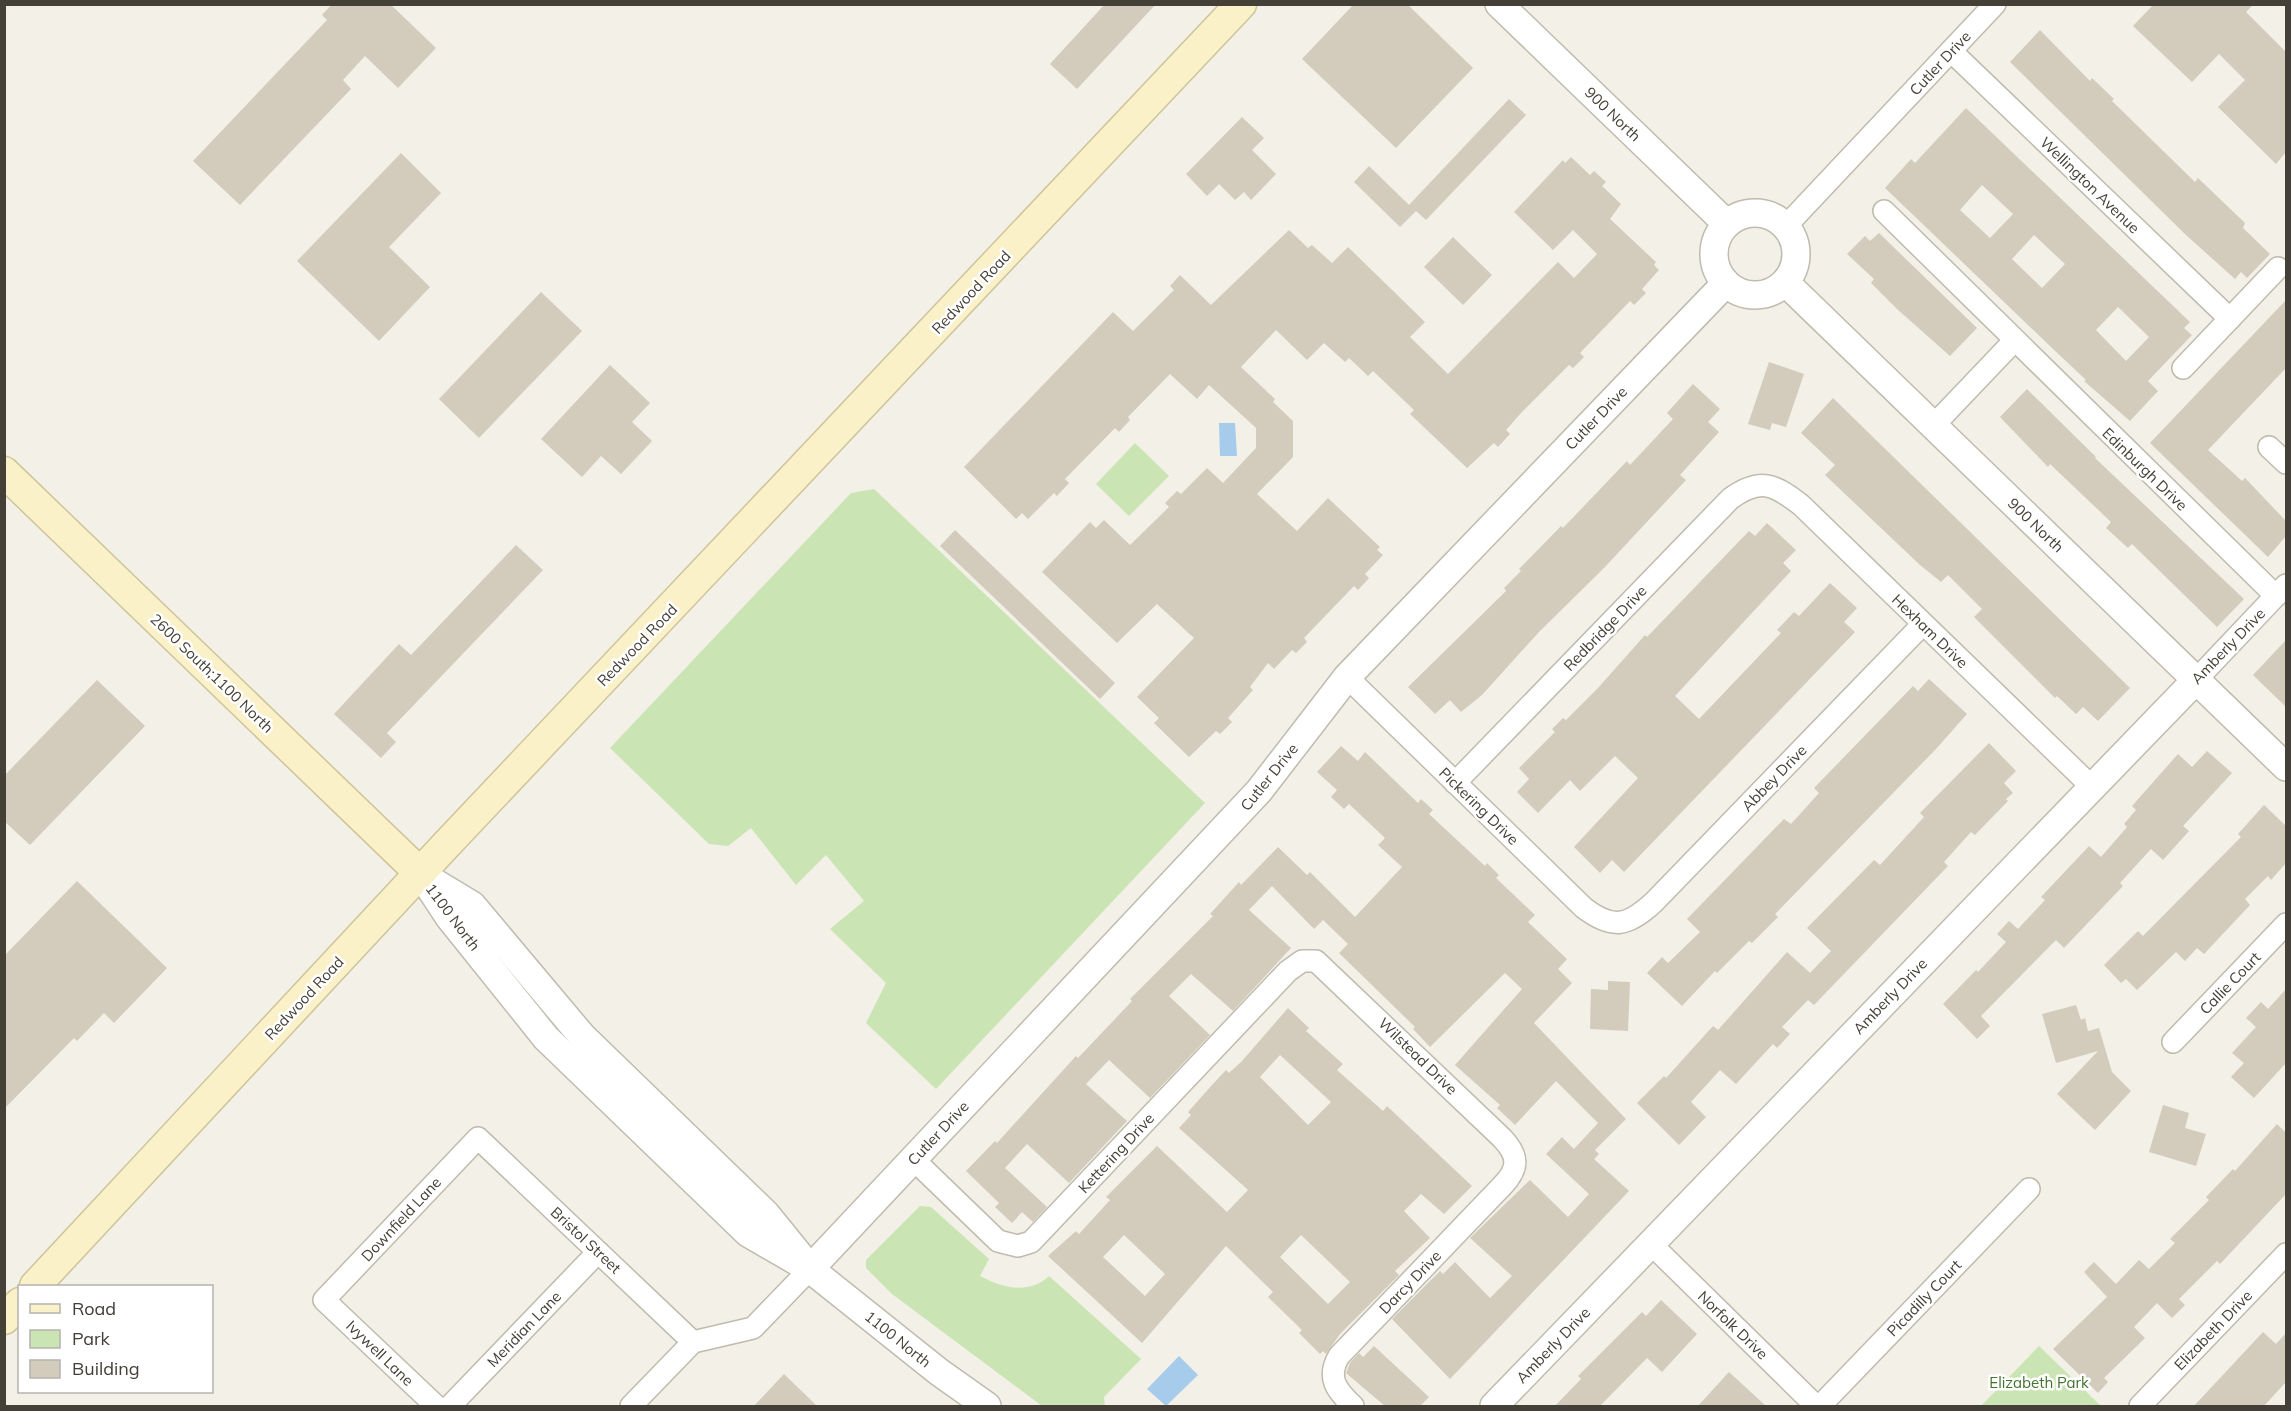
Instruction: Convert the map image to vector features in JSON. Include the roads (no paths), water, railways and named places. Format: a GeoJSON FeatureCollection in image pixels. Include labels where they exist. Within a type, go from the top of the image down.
{"type":"FeatureCollection","features":[{"type":"Feature","properties":{"kind":"main road","name":"Redwood Road"},"geometry":{"type":"LineString","coordinates":[[37,1285],[420,873],[1241,4]]}},
{"type":"Feature","properties":{"kind":"main road","name":"2600 South;1100 North"},"geometry":{"type":"LineString","coordinates":[[4,472],[420,873]]}},
{"type":"Feature","properties":{"kind":"main road"},"geometry":{"type":"LineString","coordinates":[[4,1319],[18,1305]]}},
{"type":"Feature","properties":{"kind":"street","name":"900 North"},"geometry":{"type":"LineString","coordinates":[[1499,4],[1726,223]]}},
{"type":"Feature","properties":{"kind":"street","name":"Cutler Drive"},"geometry":{"type":"LineString","coordinates":[[1786,226],[1995,4]]}},
{"type":"Feature","properties":{"kind":"street","name":"Wellington Avenue"},"geometry":{"type":"LineString","coordinates":[[1951,51],[2230,319]]}},
{"type":"Feature","properties":{"kind":"street","name":"Edinburgh Drive"},"geometry":{"type":"LineString","coordinates":[[1884,211],[2000,324],[2014,341],[2281,590]]}},
{"type":"Feature","properties":{"kind":"street"},"geometry":{"type":"LineString","coordinates":[[1757,212],[1768,214],[1786,226],[1792,236],[1796,256],[1786,284],[1764,294],[1754,295],[1744,294],[1726,283],[1719,274],[1713,254],[1719,232],[1726,223],[1735,217],[1757,212]]}},
{"type":"Feature","properties":{"kind":"street"},"geometry":{"type":"LineString","coordinates":[[2183,368],[2278,268]]}},
{"type":"Feature","properties":{"kind":"street","name":"Cutler Drive"},"geometry":{"type":"LineString","coordinates":[[810,1269],[1259,791],[1347,677],[1726,283]]}},
{"type":"Feature","properties":{"kind":"street","name":"900 North"},"geometry":{"type":"LineString","coordinates":[[1786,284],[2286,767]]}},
{"type":"Feature","properties":{"kind":"street"},"geometry":{"type":"LineString","coordinates":[[1933,426],[2014,341]]}},
{"type":"Feature","properties":{"kind":"street"},"geometry":{"type":"LineString","coordinates":[[2269,447],[2286,463]]}},
{"type":"Feature","properties":{"kind":"street","name":"Hexham Drive"},"geometry":{"type":"LineString","coordinates":[[1762,484],[1776,488],[1801,505],[2092,787]]}},
{"type":"Feature","properties":{"kind":"street","name":"Redbridge Drive"},"geometry":{"type":"LineString","coordinates":[[1455,783],[1730,499],[1751,486],[1762,484]]}},
{"type":"Feature","properties":{"kind":"street","name":"Amberly Drive"},"geometry":{"type":"LineString","coordinates":[[1494,1407],[2281,590]]}},
{"type":"Feature","properties":{"kind":"street","name":"Abbey Drive"},"geometry":{"type":"LineString","coordinates":[[1619,924],[1632,920],[1654,902],[1923,624]]}},
{"type":"Feature","properties":{"kind":"street","name":"Pickering Drive"},"geometry":{"type":"LineString","coordinates":[[1347,677],[1584,908],[1606,921],[1619,924]]}},
{"type":"Feature","properties":{"kind":"street","name":"1100 North"},"geometry":{"type":"LineString","coordinates":[[420,873],[449,917],[564,1058],[748,1233],[810,1269],[939,1372],[987,1407]]}},
{"type":"Feature","properties":{"kind":"street","name":"Callie Court"},"geometry":{"type":"LineString","coordinates":[[2173,1042],[2286,924]]}},
{"type":"Feature","properties":{"kind":"street","name":"Kettering Drive"},"geometry":{"type":"LineString","coordinates":[[913,1159],[998,1240],[1018,1246],[1031,1242],[1288,971],[1309,960]]}},
{"type":"Feature","properties":{"kind":"street","name":"Wilstead Drive"},"geometry":{"type":"LineString","coordinates":[[1309,960],[1316,961],[1329,971],[1503,1138],[1515,1153],[1517,1162]]}},
{"type":"Feature","properties":{"kind":"street","name":"Bristol Street"},"geometry":{"type":"LineString","coordinates":[[478,1138],[693,1342]]}},
{"type":"Feature","properties":{"kind":"street","name":"Downfield Lane"},"geometry":{"type":"LineString","coordinates":[[324,1300],[478,1138]]}},
{"type":"Feature","properties":{"kind":"street","name":"Darcy Drive"},"geometry":{"type":"LineString","coordinates":[[1353,1407],[1335,1388],[1334,1364],[1339,1356],[1509,1178],[1517,1162]]}},
{"type":"Feature","properties":{"kind":"street","name":"Picadilly Court"},"geometry":{"type":"LineString","coordinates":[[1818,1407],[2028,1189]]}},
{"type":"Feature","properties":{"kind":"street","name":"Norfolk Drive"},"geometry":{"type":"LineString","coordinates":[[1650,1244],[1818,1407]]}},
{"type":"Feature","properties":{"kind":"street","name":"Meridian Lane"},"geometry":{"type":"LineString","coordinates":[[450,1407],[598,1252]]}},
{"type":"Feature","properties":{"kind":"street","name":"Elizabeth Drive"},"geometry":{"type":"LineString","coordinates":[[2140,1407],[2286,1254]]}},
{"type":"Feature","properties":{"kind":"street"},"geometry":{"type":"LineString","coordinates":[[631,1407],[693,1342],[753,1328],[810,1269]]}},
{"type":"Feature","properties":{"kind":"street","name":"Ivywell Lane"},"geometry":{"type":"LineString","coordinates":[[324,1300],[436,1407]]}},
{"type":"Feature","properties":{"kind":"water"},"geometry":{"type":"Polygon","coordinates":[[[1219,423],[1235,423],[1237,456],[1220,456],[1219,423]]]}},
{"type":"Feature","properties":{"kind":"water"},"geometry":{"type":"Polygon","coordinates":[[[1179,1356],[1198,1375],[1166,1406],[1147,1389],[1179,1356]]]}},
{"type":"Feature","properties":{"kind":"park label","name":"Elizabeth Park"},"geometry":{"type":"Point","coordinates":[2039,1382]}}]}
